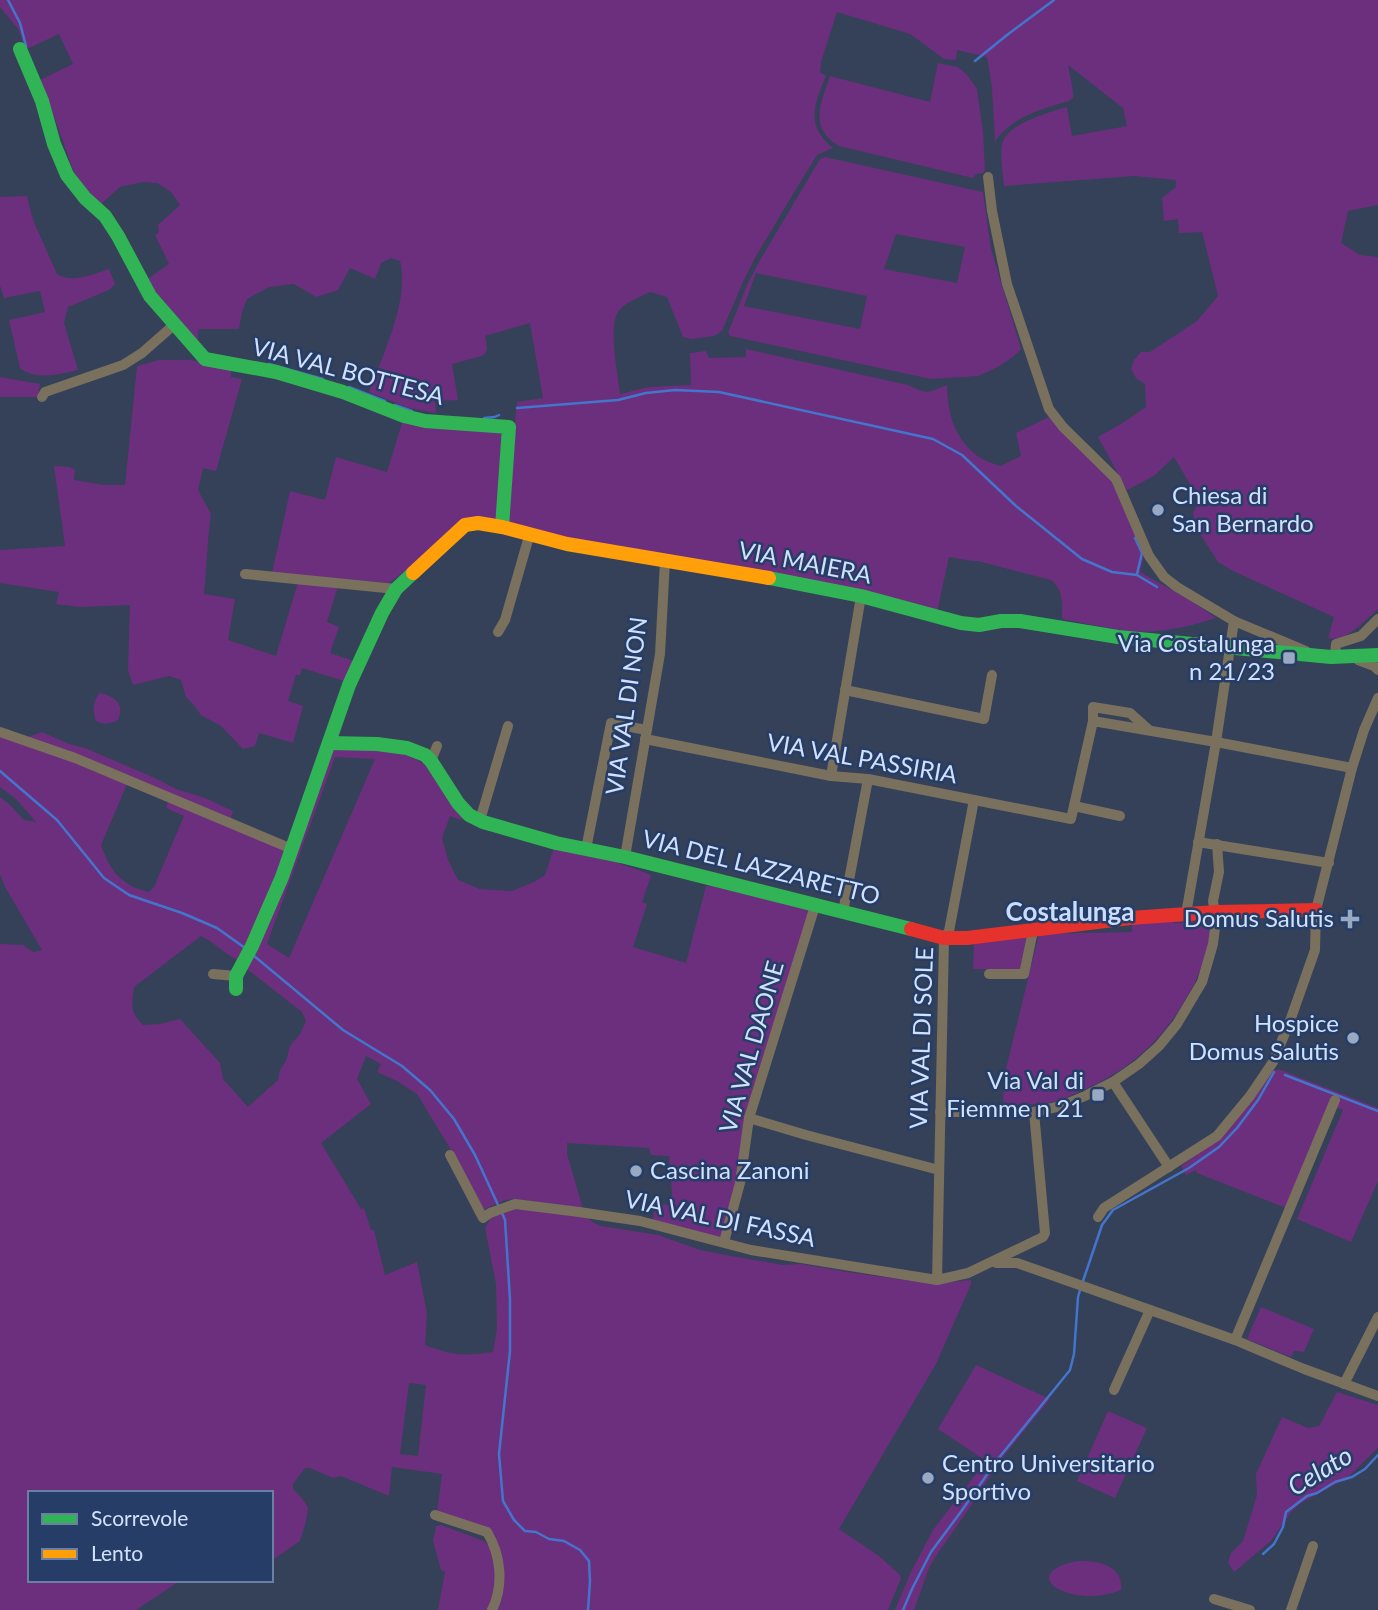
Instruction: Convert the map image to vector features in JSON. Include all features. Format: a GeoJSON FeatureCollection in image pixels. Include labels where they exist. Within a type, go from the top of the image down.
{"type":"FeatureCollection","features":[{"type":"Feature","properties":{"kind":"street","name":"VIA VAL BOTTESA"},"geometry":{"type":"LineString","coordinates":[[20,49],[42,101],[66,175],[105,216],[150,296],[205,359],[276,372],[425,421],[509,428],[502,527]]}},
{"type":"Feature","properties":{"kind":"street"},"geometry":{"type":"LineString","coordinates":[[988,177],[993,222],[1007,284],[1049,409],[1063,428],[1116,480],[1149,556],[1168,580],[1203,603],[1234,621],[1316,656]]}},
{"type":"Feature","properties":{"kind":"street"},"geometry":{"type":"LineString","coordinates":[[42,397],[46,392],[123,365],[142,353],[175,324]]}},
{"type":"Feature","properties":{"kind":"street","name":"VIA MAIERA"},"geometry":{"type":"LineString","coordinates":[[236,982],[292,849],[349,685],[382,613],[396,589],[465,525],[478,523],[502,527],[567,544],[792,582],[979,625],[1020,621],[1118,637],[1377,662]]}},
{"type":"Feature","properties":{"kind":"street"},"geometry":{"type":"LineString","coordinates":[[498,632],[505,620],[530,533]]}},
{"type":"Feature","properties":{"kind":"street","name":"VIA VAL DI NON"},"geometry":{"type":"LineString","coordinates":[[625,858],[660,654],[665,561]]}},
{"type":"Feature","properties":{"kind":"street"},"geometry":{"type":"LineString","coordinates":[[246,574],[396,589]]}},
{"type":"Feature","properties":{"kind":"street"},"geometry":{"type":"LineString","coordinates":[[831,776],[861,596]]}},
{"type":"Feature","properties":{"kind":"street"},"geometry":{"type":"LineString","coordinates":[[1344,657],[1336,644],[1361,636],[1378,619]]}},
{"type":"Feature","properties":{"kind":"street"},"geometry":{"type":"LineString","coordinates":[[1186,914],[1234,621]]}},
{"type":"Feature","properties":{"kind":"street"},"geometry":{"type":"LineString","coordinates":[[845,690],[984,719],[992,675]]}},
{"type":"Feature","properties":{"kind":"street"},"geometry":{"type":"LineString","coordinates":[[1098,1217],[1104,1208],[1217,1136],[1250,1096],[1273,1062],[1315,950],[1316,910],[1352,768],[1374,718],[1378,698]]}},
{"type":"Feature","properties":{"kind":"street"},"geometry":{"type":"LineString","coordinates":[[1120,816],[1074,806],[1093,721],[1352,768]]}},
{"type":"Feature","properties":{"kind":"street","name":"VIA VAL PASSIRIA"},"geometry":{"type":"LineString","coordinates":[[586,849],[611,723],[645,734],[831,776],[868,779],[1071,819],[1074,806]]}},
{"type":"Feature","properties":{"kind":"street"},"geometry":{"type":"LineString","coordinates":[[480,820],[508,726]]}},
{"type":"Feature","properties":{"kind":"street"},"geometry":{"type":"LineString","coordinates":[[0,732],[75,758],[292,849]]}},
{"type":"Feature","properties":{"kind":"street"},"geometry":{"type":"LineString","coordinates":[[329,743],[407,748],[425,755],[431,761],[437,746]]}},
{"type":"Feature","properties":{"kind":"street","name":"VIA DEL LAZZARETTO"},"geometry":{"type":"LineString","coordinates":[[431,761],[458,803],[469,815],[480,820],[556,844],[625,858],[944,937],[967,938],[1130,918],[1216,912],[1316,910]]}},
{"type":"Feature","properties":{"kind":"street"},"geometry":{"type":"LineString","coordinates":[[843,912],[868,779]]}},
{"type":"Feature","properties":{"kind":"street","name":"VIA VAL DI SOLE"},"geometry":{"type":"LineString","coordinates":[[937,1280],[944,937],[949,931],[974,800]]}},
{"type":"Feature","properties":{"kind":"street"},"geometry":{"type":"LineString","coordinates":[[1198,842],[1329,863]]}},
{"type":"Feature","properties":{"kind":"street"},"geometry":{"type":"LineString","coordinates":[[940,1112],[1034,1112],[1061,1106],[1113,1082],[1159,1046],[1177,1024],[1202,982],[1213,944],[1216,912],[1213,901],[1219,872],[1217,844]]}},
{"type":"Feature","properties":{"kind":"street","name":"VIA VAL DAONE"},"geometry":{"type":"LineString","coordinates":[[724,1241],[740,1182],[749,1118],[815,906]]}},
{"type":"Feature","properties":{"kind":"street"},"geometry":{"type":"LineString","coordinates":[[989,974],[1024,974],[1033,931]]}},
{"type":"Feature","properties":{"kind":"street"},"geometry":{"type":"LineString","coordinates":[[214,974],[230,976],[236,982]]}},
{"type":"Feature","properties":{"kind":"street"},"geometry":{"type":"LineString","coordinates":[[1113,1082],[1169,1167]]}},
{"type":"Feature","properties":{"kind":"street"},"geometry":{"type":"LineString","coordinates":[[1235,1340],[1335,1100]]}},
{"type":"Feature","properties":{"kind":"street","name":"VIA VAL DI FASSA"},"geometry":{"type":"LineString","coordinates":[[450,1155],[483,1218],[514,1204],[640,1221],[751,1250],[937,1280],[968,1273],[1043,1237],[1045,1233],[1034,1112]]}},
{"type":"Feature","properties":{"kind":"street"},"geometry":{"type":"LineString","coordinates":[[749,1118],[939,1170]]}},
{"type":"Feature","properties":{"kind":"street"},"geometry":{"type":"LineString","coordinates":[[1017,1250],[1014,1256],[1017,1263]]}},
{"type":"Feature","properties":{"kind":"street"},"geometry":{"type":"LineString","coordinates":[[982,1266],[1017,1263],[1235,1340],[1378,1396]]}},
{"type":"Feature","properties":{"kind":"street"},"geometry":{"type":"LineString","coordinates":[[1114,1390],[1150,1310]]}},
{"type":"Feature","properties":{"kind":"street"},"geometry":{"type":"LineString","coordinates":[[1344,1384],[1378,1317]]}},
{"type":"Feature","properties":{"kind":"street"},"geometry":{"type":"LineString","coordinates":[[435,1515],[487,1532],[491,1538],[495,1545],[499,1570],[499,1584],[492,1610]]}},
{"type":"Feature","properties":{"kind":"street"},"geometry":{"type":"LineString","coordinates":[[1292,1610],[1312,1546]]}},
{"type":"Feature","properties":{"kind":"street"},"geometry":{"type":"LineString","coordinates":[[1214,1599],[1250,1610]]}},
{"type":"Feature","properties":{"kind":"shaded area"},"geometry":{"type":"Polygon","coordinates":[[[0,0],[1378,0],[1378,205],[1348,211],[1341,243],[1360,255],[1378,257],[1378,609],[1348,634],[1335,639],[1328,638],[1334,617],[1218,562],[1197,529],[1193,514],[1199,500],[1174,457],[1154,476],[1127,490],[1098,437],[1146,407],[1145,384],[1136,378],[1131,369],[1134,360],[1141,352],[1150,352],[1197,321],[1218,296],[1202,232],[1179,233],[1178,219],[1164,221],[1162,198],[1176,187],[1176,180],[1134,176],[1004,186],[1001,156],[1003,141],[1022,124],[1067,107],[1072,136],[1127,126],[1123,108],[1068,65],[1073,98],[1020,119],[995,141],[987,57],[957,50],[956,60],[944,59],[910,34],[837,12],[821,62],[820,73],[826,75],[814,114],[818,131],[833,148],[817,155],[790,199],[755,258],[722,331],[714,336],[691,339],[683,337],[667,297],[650,292],[621,308],[614,328],[614,352],[620,394],[649,387],[691,385],[690,353],[706,351],[709,358],[746,357],[746,349],[908,385],[924,392],[947,385],[950,414],[961,439],[978,456],[1000,466],[1021,456],[1016,433],[1049,417],[1112,481],[1144,556],[1140,572],[1216,618],[1184,627],[1150,632],[1128,631],[1062,619],[1060,593],[1051,580],[978,561],[949,557],[937,612],[556,536],[505,523],[517,402],[543,398],[530,323],[485,336],[487,349],[482,356],[452,364],[458,400],[435,401],[436,413],[409,408],[369,392],[393,328],[401,293],[400,261],[391,258],[381,263],[375,279],[350,268],[338,290],[316,297],[294,284],[269,287],[247,299],[239,329],[198,329],[198,342],[146,280],[169,264],[155,235],[159,232],[158,225],[180,205],[171,192],[157,183],[143,182],[120,187],[101,204],[87,192],[73,170],[51,108],[38,81],[73,64],[59,34],[25,50],[19,30],[0,7],[0,0]]]}},
{"type":"Feature","properties":{"kind":"shaded area"},"geometry":{"type":"Polygon","coordinates":[[[938,63],[958,67],[977,89],[983,132],[983,173],[976,174],[973,178],[839,146],[823,131],[820,123],[821,105],[830,76],[930,102],[938,63]]]}},
{"type":"Feature","properties":{"kind":"shaded area"},"geometry":{"type":"Polygon","coordinates":[[[825,157],[983,192],[991,249],[1021,349],[996,368],[978,376],[931,379],[730,336],[728,333],[747,285],[820,159],[825,157]],[[896,234],[884,269],[957,283],[965,247],[896,234]],[[756,273],[744,306],[860,329],[867,296],[756,273]]]}},
{"type":"Feature","properties":{"kind":"shaded area"},"geometry":{"type":"Polygon","coordinates":[[[27,196],[33,220],[57,274],[76,278],[109,269],[115,284],[109,290],[68,307],[64,323],[78,370],[56,375],[33,374],[20,368],[9,320],[45,312],[40,291],[4,298],[0,285],[0,197],[27,196]]]}},
{"type":"Feature","properties":{"kind":"shaded area"},"geometry":{"type":"Polygon","coordinates":[[[159,360],[190,360],[232,367],[231,377],[242,379],[216,471],[203,468],[198,490],[211,514],[204,594],[235,599],[228,640],[276,656],[298,582],[338,586],[327,622],[339,627],[330,653],[354,661],[344,681],[302,668],[300,675],[296,675],[288,701],[303,706],[293,743],[259,733],[255,746],[243,749],[221,726],[201,715],[186,697],[181,680],[169,676],[133,685],[128,670],[130,605],[80,607],[56,604],[59,592],[0,583],[0,550],[65,546],[54,466],[75,470],[74,480],[125,485],[137,366],[159,360]]]}},
{"type":"Feature","properties":{"kind":"shaded area"},"geometry":{"type":"Polygon","coordinates":[[[0,377],[40,384],[38,397],[0,397],[0,377]]]}},
{"type":"Feature","properties":{"kind":"shaded area"},"geometry":{"type":"Polygon","coordinates":[[[403,420],[501,433],[504,438],[499,520],[461,521],[417,562],[389,583],[272,573],[290,491],[325,500],[336,457],[387,472],[403,420]]]}},
{"type":"Feature","properties":{"kind":"shaded area"},"geometry":{"type":"Polygon","coordinates":[[[99,693],[110,696],[117,702],[120,709],[118,720],[107,724],[96,721],[94,707],[99,693]]]}},
{"type":"Feature","properties":{"kind":"shaded area"},"geometry":{"type":"Polygon","coordinates":[[[42,732],[85,748],[233,811],[231,818],[288,854],[237,960],[201,936],[134,987],[132,1007],[135,1016],[143,1025],[180,1019],[220,1063],[223,1079],[248,1107],[278,1080],[290,1046],[306,1021],[302,1012],[247,969],[258,949],[331,748],[394,752],[418,760],[427,767],[464,816],[461,820],[450,816],[442,838],[448,860],[458,880],[480,889],[512,891],[534,882],[545,875],[554,848],[616,862],[649,874],[651,876],[642,902],[647,904],[633,947],[686,963],[706,886],[810,912],[745,1118],[737,1177],[724,1235],[717,1238],[653,1220],[655,1203],[673,1206],[669,1156],[651,1155],[649,1148],[567,1143],[567,1154],[583,1209],[514,1199],[483,1210],[453,1153],[417,1094],[377,1072],[381,1064],[366,1056],[357,1079],[371,1104],[321,1143],[361,1209],[364,1208],[371,1230],[374,1230],[385,1275],[417,1262],[427,1313],[425,1345],[451,1353],[493,1352],[497,1329],[496,1284],[485,1228],[491,1218],[514,1209],[586,1217],[601,1226],[658,1235],[700,1250],[783,1265],[801,1264],[934,1284],[971,1280],[936,1364],[839,1529],[879,1556],[899,1574],[901,1578],[888,1610],[495,1610],[495,1536],[487,1528],[437,1512],[442,1474],[392,1467],[389,1496],[341,1476],[333,1478],[305,1468],[293,1484],[293,1489],[308,1507],[300,1541],[273,1560],[273,1491],[28,1491],[28,1582],[178,1582],[136,1610],[0,1610],[0,944],[23,945],[33,952],[42,950],[0,874],[0,797],[24,820],[36,822],[16,799],[0,787],[0,736],[25,738],[42,732]],[[335,757],[267,944],[289,958],[375,759],[335,757]],[[127,784],[101,845],[118,876],[131,886],[149,892],[154,887],[184,816],[166,808],[170,796],[127,784]],[[409,1383],[400,1454],[418,1456],[426,1385],[409,1383]]]}},
{"type":"Feature","properties":{"kind":"shaded area"},"geometry":{"type":"Polygon","coordinates":[[[1183,919],[1207,920],[1210,935],[1191,991],[1175,1016],[1152,1043],[1139,1056],[1110,1076],[1065,1098],[1044,1103],[1003,1106],[1004,1077],[1039,934],[1132,932],[1132,922],[1172,920],[1173,923],[1183,923],[1183,919]]]}},
{"type":"Feature","properties":{"kind":"shaded area"},"geometry":{"type":"Polygon","coordinates":[[[1027,937],[1020,970],[973,969],[974,943],[1027,937]]]}},
{"type":"Feature","properties":{"kind":"shaded area"},"geometry":{"type":"Polygon","coordinates":[[[1272,1070],[1281,1070],[1378,1108],[1378,1181],[1351,1242],[1297,1219],[1343,1110],[1335,1107],[1286,1208],[1197,1173],[1196,1170],[1186,1175],[1181,1166],[1220,1138],[1272,1070]]]}},
{"type":"Feature","properties":{"kind":"shaded area"},"geometry":{"type":"Polygon","coordinates":[[[1261,1307],[1314,1329],[1304,1352],[1294,1351],[1291,1357],[1247,1339],[1261,1307]]]}},
{"type":"Feature","properties":{"kind":"shaded area"},"geometry":{"type":"Polygon","coordinates":[[[976,1365],[1050,1399],[998,1463],[936,1556],[914,1610],[895,1610],[933,1530],[986,1461],[938,1429],[976,1365]]]}},
{"type":"Feature","properties":{"kind":"shaded area"},"geometry":{"type":"Polygon","coordinates":[[[1337,1392],[1378,1405],[1378,1448],[1347,1478],[1301,1503],[1291,1512],[1271,1541],[1234,1572],[1228,1563],[1231,1553],[1243,1541],[1257,1495],[1256,1474],[1282,1417],[1308,1428],[1319,1426],[1337,1392]]]}},
{"type":"Feature","properties":{"kind":"shaded area"},"geometry":{"type":"Polygon","coordinates":[[[1108,1411],[1147,1428],[1115,1498],[1077,1481],[1108,1411]]]}},
{"type":"Feature","properties":{"kind":"shaded area"},"geometry":{"type":"Polygon","coordinates":[[[441,1525],[484,1541],[490,1548],[496,1574],[490,1610],[438,1610],[445,1572],[441,1570],[433,1541],[436,1526],[441,1525]]]}},
{"type":"Feature","properties":{"kind":"shaded area"},"geometry":{"type":"Polygon","coordinates":[[[1077,1561],[1108,1566],[1118,1575],[1121,1590],[1085,1596],[1069,1593],[1050,1582],[1050,1574],[1058,1567],[1077,1561]]]}},
{"type":"Feature","properties":{"kind":"waterway"},"geometry":{"type":"LineString","coordinates":[[8,0],[20,23],[26,46]]}},
{"type":"Feature","properties":{"kind":"waterway"},"geometry":{"type":"LineString","coordinates":[[975,61],[1054,0]]}},
{"type":"Feature","properties":{"kind":"waterway"},"geometry":{"type":"LineString","coordinates":[[269,364],[323,379]]}},
{"type":"Feature","properties":{"kind":"waterway"},"geometry":{"type":"LineString","coordinates":[[349,387],[385,401]]}},
{"type":"Feature","properties":{"kind":"waterway"},"geometry":{"type":"LineString","coordinates":[[517,408],[618,400],[675,390],[719,392],[933,439],[962,455],[1016,506],[1082,559],[1112,572],[1137,575],[1157,587]]}},
{"type":"Feature","properties":{"kind":"waterway"},"geometry":{"type":"LineString","coordinates":[[395,405],[412,411]]}},
{"type":"Feature","properties":{"kind":"waterway"},"geometry":{"type":"LineString","coordinates":[[484,418],[499,415]]}},
{"type":"Feature","properties":{"kind":"waterway"},"geometry":{"type":"LineString","coordinates":[[1135,538],[1142,553],[1137,574]]}},
{"type":"Feature","properties":{"kind":"waterway"},"geometry":{"type":"LineString","coordinates":[[0,771],[57,820],[104,878],[129,895],[217,928],[245,948]]}},
{"type":"Feature","properties":{"kind":"waterway"},"geometry":{"type":"LineString","coordinates":[[253,955],[343,1030],[402,1066],[430,1090],[454,1119],[475,1155],[499,1207]]}},
{"type":"Feature","properties":{"kind":"waterway"},"geometry":{"type":"LineString","coordinates":[[1082,1284],[1102,1225],[1113,1210],[1189,1168],[1219,1147],[1258,1100],[1274,1072]]}},
{"type":"Feature","properties":{"kind":"waterway"},"geometry":{"type":"LineString","coordinates":[[1285,1075],[1378,1111]]}},
{"type":"Feature","properties":{"kind":"waterway"},"geometry":{"type":"LineString","coordinates":[[502,1213],[505,1220],[510,1299],[510,1351],[499,1454],[503,1501],[514,1520],[525,1531],[564,1541],[580,1550],[589,1561],[588,1610]]}},
{"type":"Feature","properties":{"kind":"waterway"},"geometry":{"type":"LineString","coordinates":[[903,1610],[931,1552],[998,1459],[1070,1370],[1080,1290]]}},
{"type":"Feature","properties":{"kind":"waterway","name":"Celato"},"geometry":{"type":"LineString","coordinates":[[1263,1554],[1274,1544],[1283,1527],[1286,1512],[1307,1496],[1365,1469],[1378,1455]]}},
{"type":"Feature","properties":{"kind":"traffic: fast"},"geometry":{"type":"LineString","coordinates":[[20,49],[42,101],[54,144],[67,175],[85,198],[105,216],[150,296],[205,359],[276,372],[425,421],[509,427],[502,527]]}},
{"type":"Feature","properties":{"kind":"traffic: fast"},"geometry":{"type":"LineString","coordinates":[[236,989],[236,976],[282,877],[349,685],[382,613],[396,589],[413,573]]}},
{"type":"Feature","properties":{"kind":"traffic: fast"},"geometry":{"type":"LineString","coordinates":[[769,578],[861,596],[961,623],[979,625],[1020,621],[1118,637],[1331,657],[1378,655]]}},
{"type":"Feature","properties":{"kind":"traffic: fast"},"geometry":{"type":"LineString","coordinates":[[329,743],[377,744],[407,748],[425,755],[458,803],[469,815],[483,822],[556,843],[625,857],[911,929]]}},
{"type":"Feature","properties":{"kind":"traffic: slow"},"geometry":{"type":"LineString","coordinates":[[413,573],[465,525],[478,523],[567,544],[769,578]]}},
{"type":"Feature","properties":{"kind":"traffic: jam"},"geometry":{"type":"LineString","coordinates":[[911,929],[944,938],[967,938],[1130,918],[1216,912],[1316,910]]}},
{"type":"Feature","properties":{"kind":"place","name":"Chiesa di San Bernardo"},"geometry":{"type":"Point","coordinates":[1158,510]}},
{"type":"Feature","properties":{"kind":"place","name":"Via Costalunga n 21/23"},"geometry":{"type":"Point","coordinates":[1289,658]}},
{"type":"Feature","properties":{"kind":"place","name":"Domus Salutis"},"geometry":{"type":"Point","coordinates":[1350,919]}},
{"type":"Feature","properties":{"kind":"place","name":"Hospice Domus Salutis"},"geometry":{"type":"Point","coordinates":[1353,1038]}},
{"type":"Feature","properties":{"kind":"place","name":"Via Val di Fiemme n 21"},"geometry":{"type":"Point","coordinates":[1098,1095]}},
{"type":"Feature","properties":{"kind":"place","name":"Cascina Zanoni"},"geometry":{"type":"Point","coordinates":[636,1171]}},
{"type":"Feature","properties":{"kind":"place","name":"Centro Universitario Sportivo"},"geometry":{"type":"Point","coordinates":[928,1478]}},
{"type":"Feature","properties":{"kind":"district","name":"Costalunga"},"geometry":{"type":"Point","coordinates":[1070,912]}}]}
